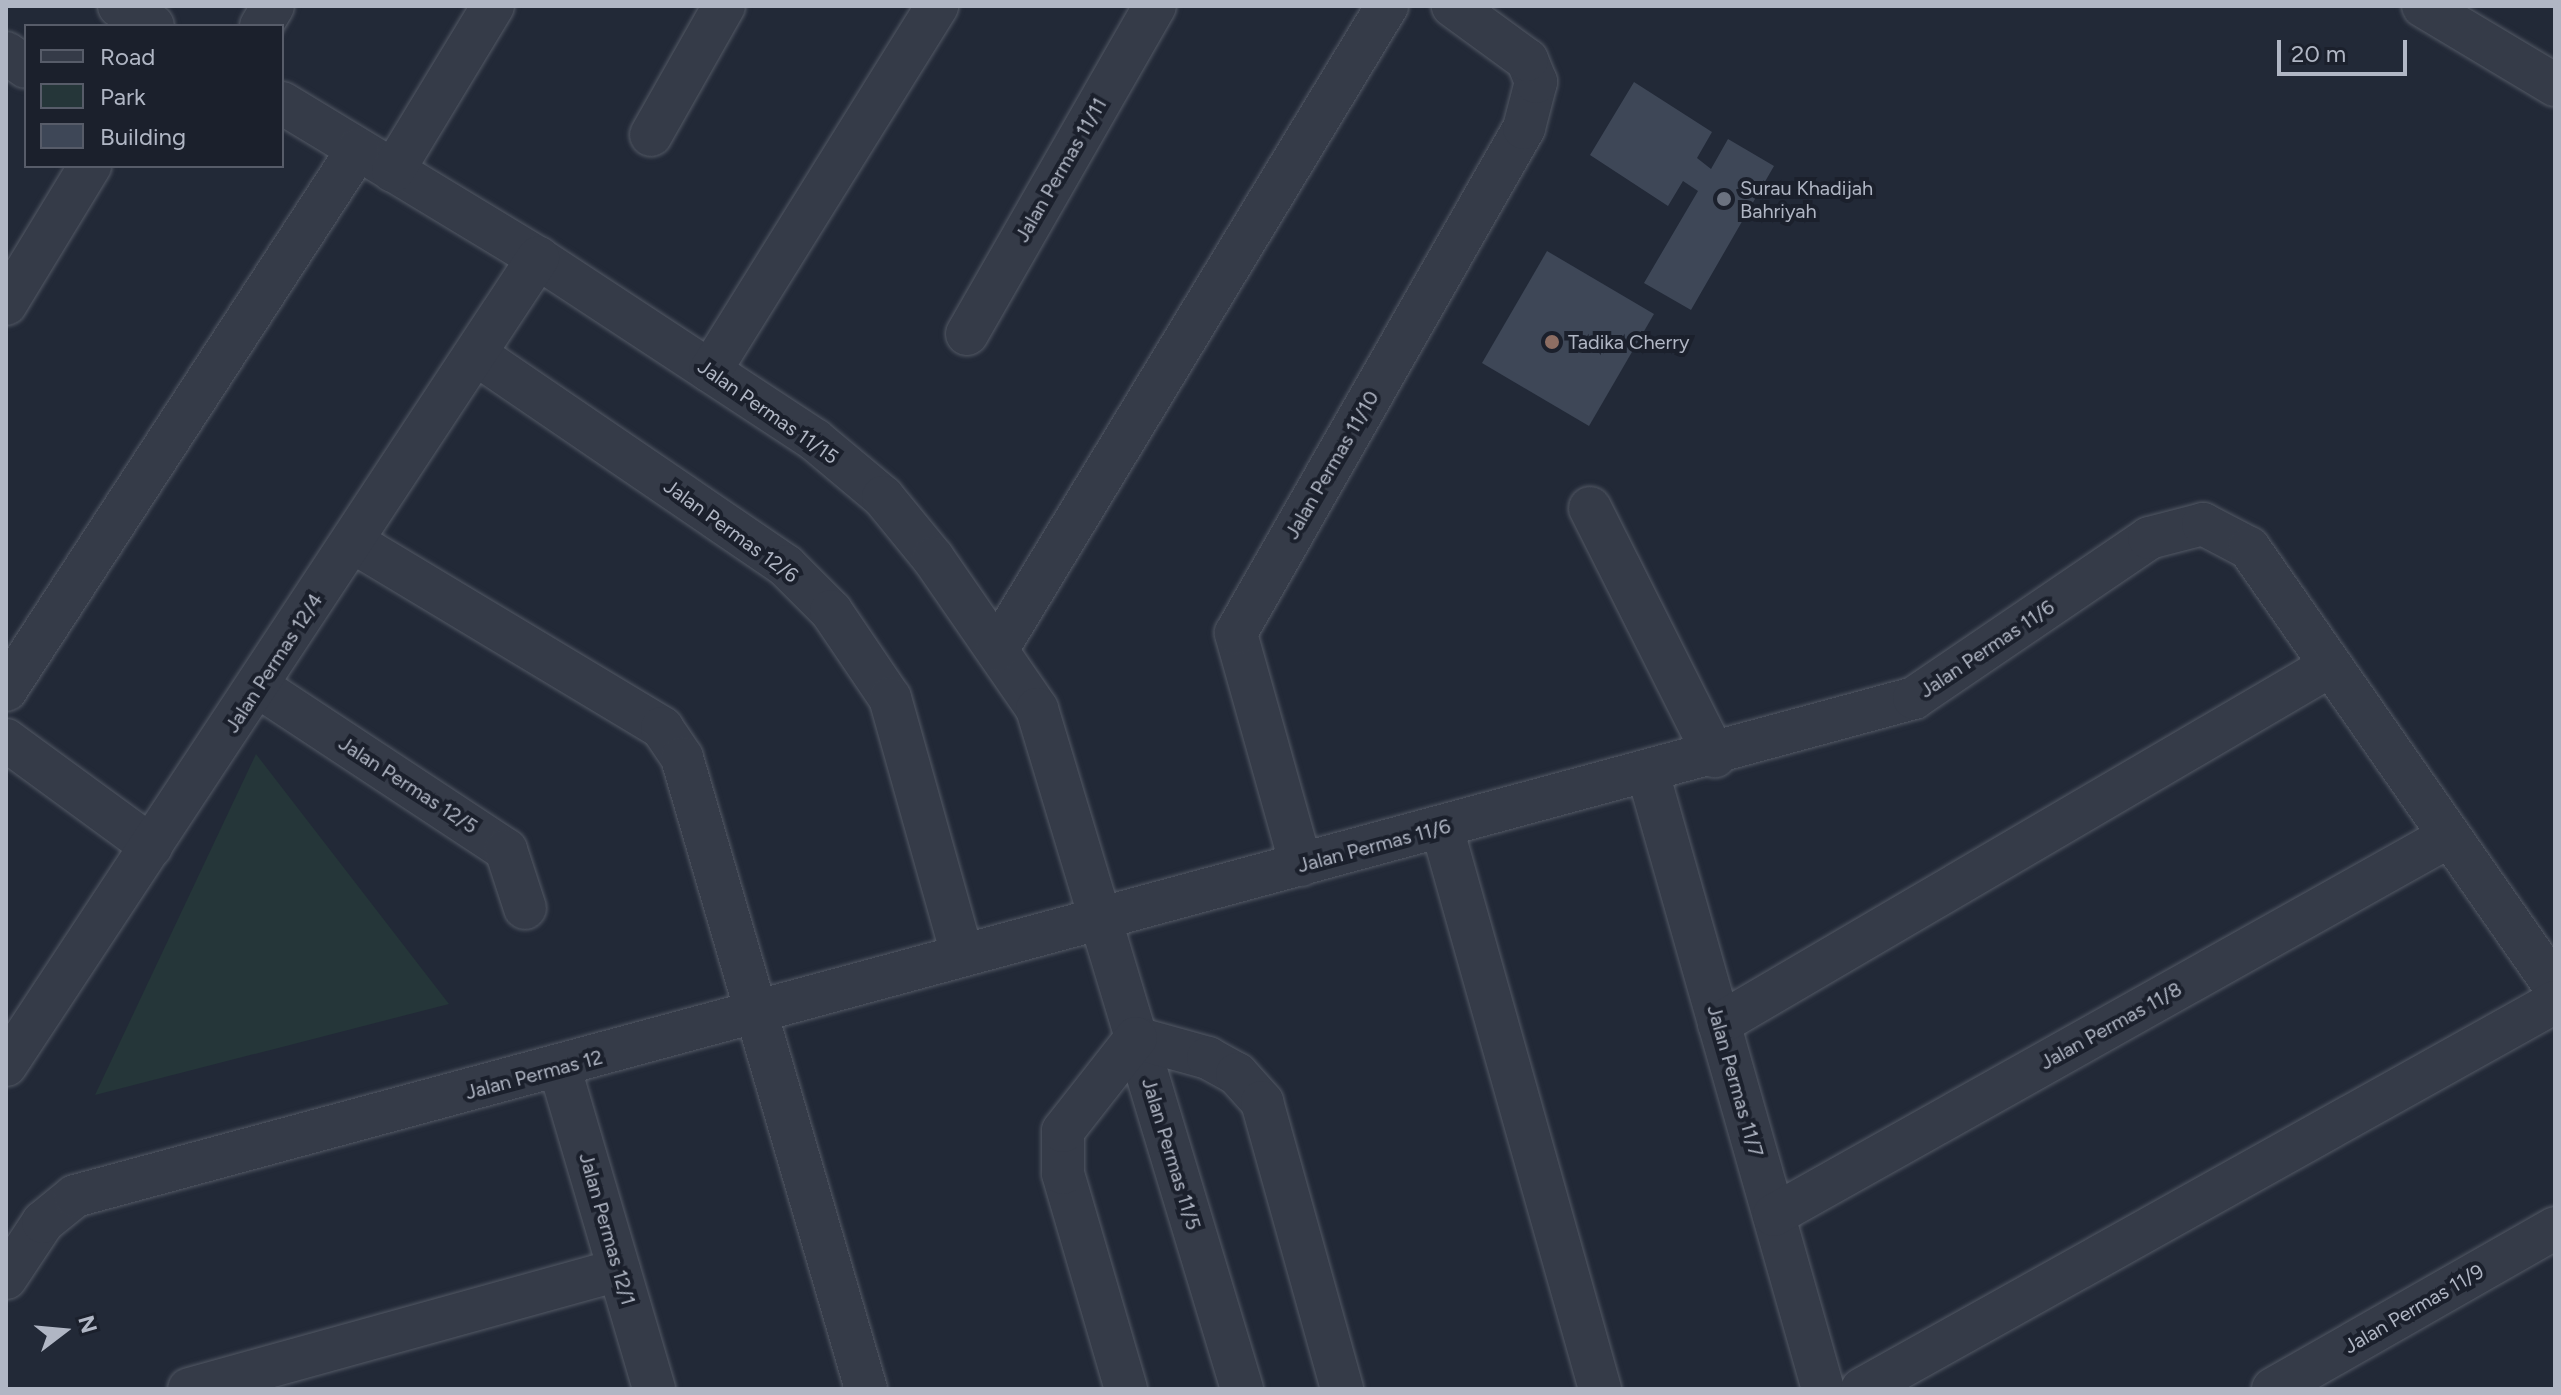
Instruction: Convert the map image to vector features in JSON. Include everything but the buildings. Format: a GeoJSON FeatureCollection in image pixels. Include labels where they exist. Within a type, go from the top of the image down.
{"type":"FeatureCollection","features":[{"type":"Feature","properties":{"kind":"street"},"geometry":{"type":"LineString","coordinates":[[119,6],[150,24]]}},
{"type":"Feature","properties":{"kind":"street"},"geometry":{"type":"LineString","coordinates":[[262,24],[273,6]]}},
{"type":"Feature","properties":{"kind":"street"},"geometry":{"type":"LineString","coordinates":[[393,171],[493,6]]}},
{"type":"Feature","properties":{"kind":"street"},"geometry":{"type":"LineString","coordinates":[[651,135],[724,6]]}},
{"type":"Feature","properties":{"kind":"street"},"geometry":{"type":"LineString","coordinates":[[710,371],[937,6]]}},
{"type":"Feature","properties":{"kind":"street","name":"Jalan Permas 11/11"},"geometry":{"type":"LineString","coordinates":[[967,334],[1155,6]]}},
{"type":"Feature","properties":{"kind":"street"},"geometry":{"type":"LineString","coordinates":[[997,650],[1387,6]]}},
{"type":"Feature","properties":{"kind":"street","name":"Jalan Permas 11/10"},"geometry":{"type":"LineString","coordinates":[[1301,865],[1236,633],[1524,128],[1536,82],[1510,41],[1453,6]]}},
{"type":"Feature","properties":{"kind":"street"},"geometry":{"type":"LineString","coordinates":[[2423,6],[2555,85]]}},
{"type":"Feature","properties":{"kind":"street"},"geometry":{"type":"LineString","coordinates":[[6,53],[24,66]]}},
{"type":"Feature","properties":{"kind":"street","name":"Jalan Permas 11/15"},"geometry":{"type":"LineString","coordinates":[[284,104],[538,258],[815,440],[883,497],[1037,709],[1096,919]]}},
{"type":"Feature","properties":{"kind":"street"},"geometry":{"type":"LineString","coordinates":[[6,690],[358,149]]}},
{"type":"Feature","properties":{"kind":"street"},"geometry":{"type":"LineString","coordinates":[[6,304],[90,168]]}},
{"type":"Feature","properties":{"kind":"street","name":"Jalan Permas 12/4"},"geometry":{"type":"LineString","coordinates":[[6,1065],[259,687],[538,258]]}},
{"type":"Feature","properties":{"kind":"street","name":"Jalan Permas 12/6"},"geometry":{"type":"LineString","coordinates":[[477,355],[786,566],[831,611],[890,698],[962,955]]}},
{"type":"Feature","properties":{"kind":"street"},"geometry":{"type":"LineString","coordinates":[[1590,508],[1715,756]]}},
{"type":"Feature","properties":{"kind":"street","name":"Jalan Permas 11/6"},"geometry":{"type":"LineString","coordinates":[[1096,919],[1715,756],[1914,698],[2149,538],[2203,524],[2249,548],[2555,987]]}},
{"type":"Feature","properties":{"kind":"street"},"geometry":{"type":"LineString","coordinates":[[353,542],[662,728],[682,758],[760,1012],[866,1389]]}},
{"type":"Feature","properties":{"kind":"street"},"geometry":{"type":"LineString","coordinates":[[1719,1024],[2330,666]]}},
{"type":"Feature","properties":{"kind":"street","name":"Jalan Permas 12/5"},"geometry":{"type":"LineString","coordinates":[[259,687],[506,850],[525,908]]}},
{"type":"Feature","properties":{"kind":"street"},"geometry":{"type":"LineString","coordinates":[[6,740],[151,846]]}},
{"type":"Feature","properties":{"kind":"street","name":"Jalan Permas 11/7"},"geometry":{"type":"LineString","coordinates":[[1648,773],[1823,1389]]}},
{"type":"Feature","properties":{"kind":"street"},"geometry":{"type":"LineString","coordinates":[[1442,828],[1600,1389]]}},
{"type":"Feature","properties":{"kind":"street","name":"Jalan Permas 11/8"},"geometry":{"type":"LineString","coordinates":[[1774,1215],[2448,837]]}},
{"type":"Feature","properties":{"kind":"street","name":"Jalan Permas 12"},"geometry":{"type":"LineString","coordinates":[[6,1278],[43,1222],[75,1196],[560,1069],[1096,919]]}},
{"type":"Feature","properties":{"kind":"street","name":"Jalan Permas 11/5"},"geometry":{"type":"LineString","coordinates":[[1096,919],[1136,1038],[1242,1389]]}},
{"type":"Feature","properties":{"kind":"street"},"geometry":{"type":"LineString","coordinates":[[1862,1389],[2555,1002]]}},
{"type":"Feature","properties":{"kind":"street"},"geometry":{"type":"LineString","coordinates":[[1126,1389],[1063,1173],[1063,1131],[1136,1038],[1208,1058],[1237,1074],[1262,1102],[1342,1389]]}},
{"type":"Feature","properties":{"kind":"street","name":"Jalan Permas 12/1"},"geometry":{"type":"LineString","coordinates":[[560,1069],[654,1389]]}},
{"type":"Feature","properties":{"kind":"street","name":"Jalan Permas 11/9"},"geometry":{"type":"LineString","coordinates":[[2273,1389],[2555,1228]]}},
{"type":"Feature","properties":{"kind":"street"},"geometry":{"type":"LineString","coordinates":[[189,1389],[619,1270]]}},
{"type":"Feature","properties":{"kind":"green space"},"geometry":{"type":"Polygon","coordinates":[[[256,754],[449,1004],[95,1095],[256,754]]]}},
{"type":"Feature","properties":{"kind":"place","name":"Surau Khadijah Bahriyah"},"geometry":{"type":"Point","coordinates":[1724,199]}},
{"type":"Feature","properties":{"kind":"place","name":"Tadika Cherry"},"geometry":{"type":"Point","coordinates":[1552,342]}}]}
